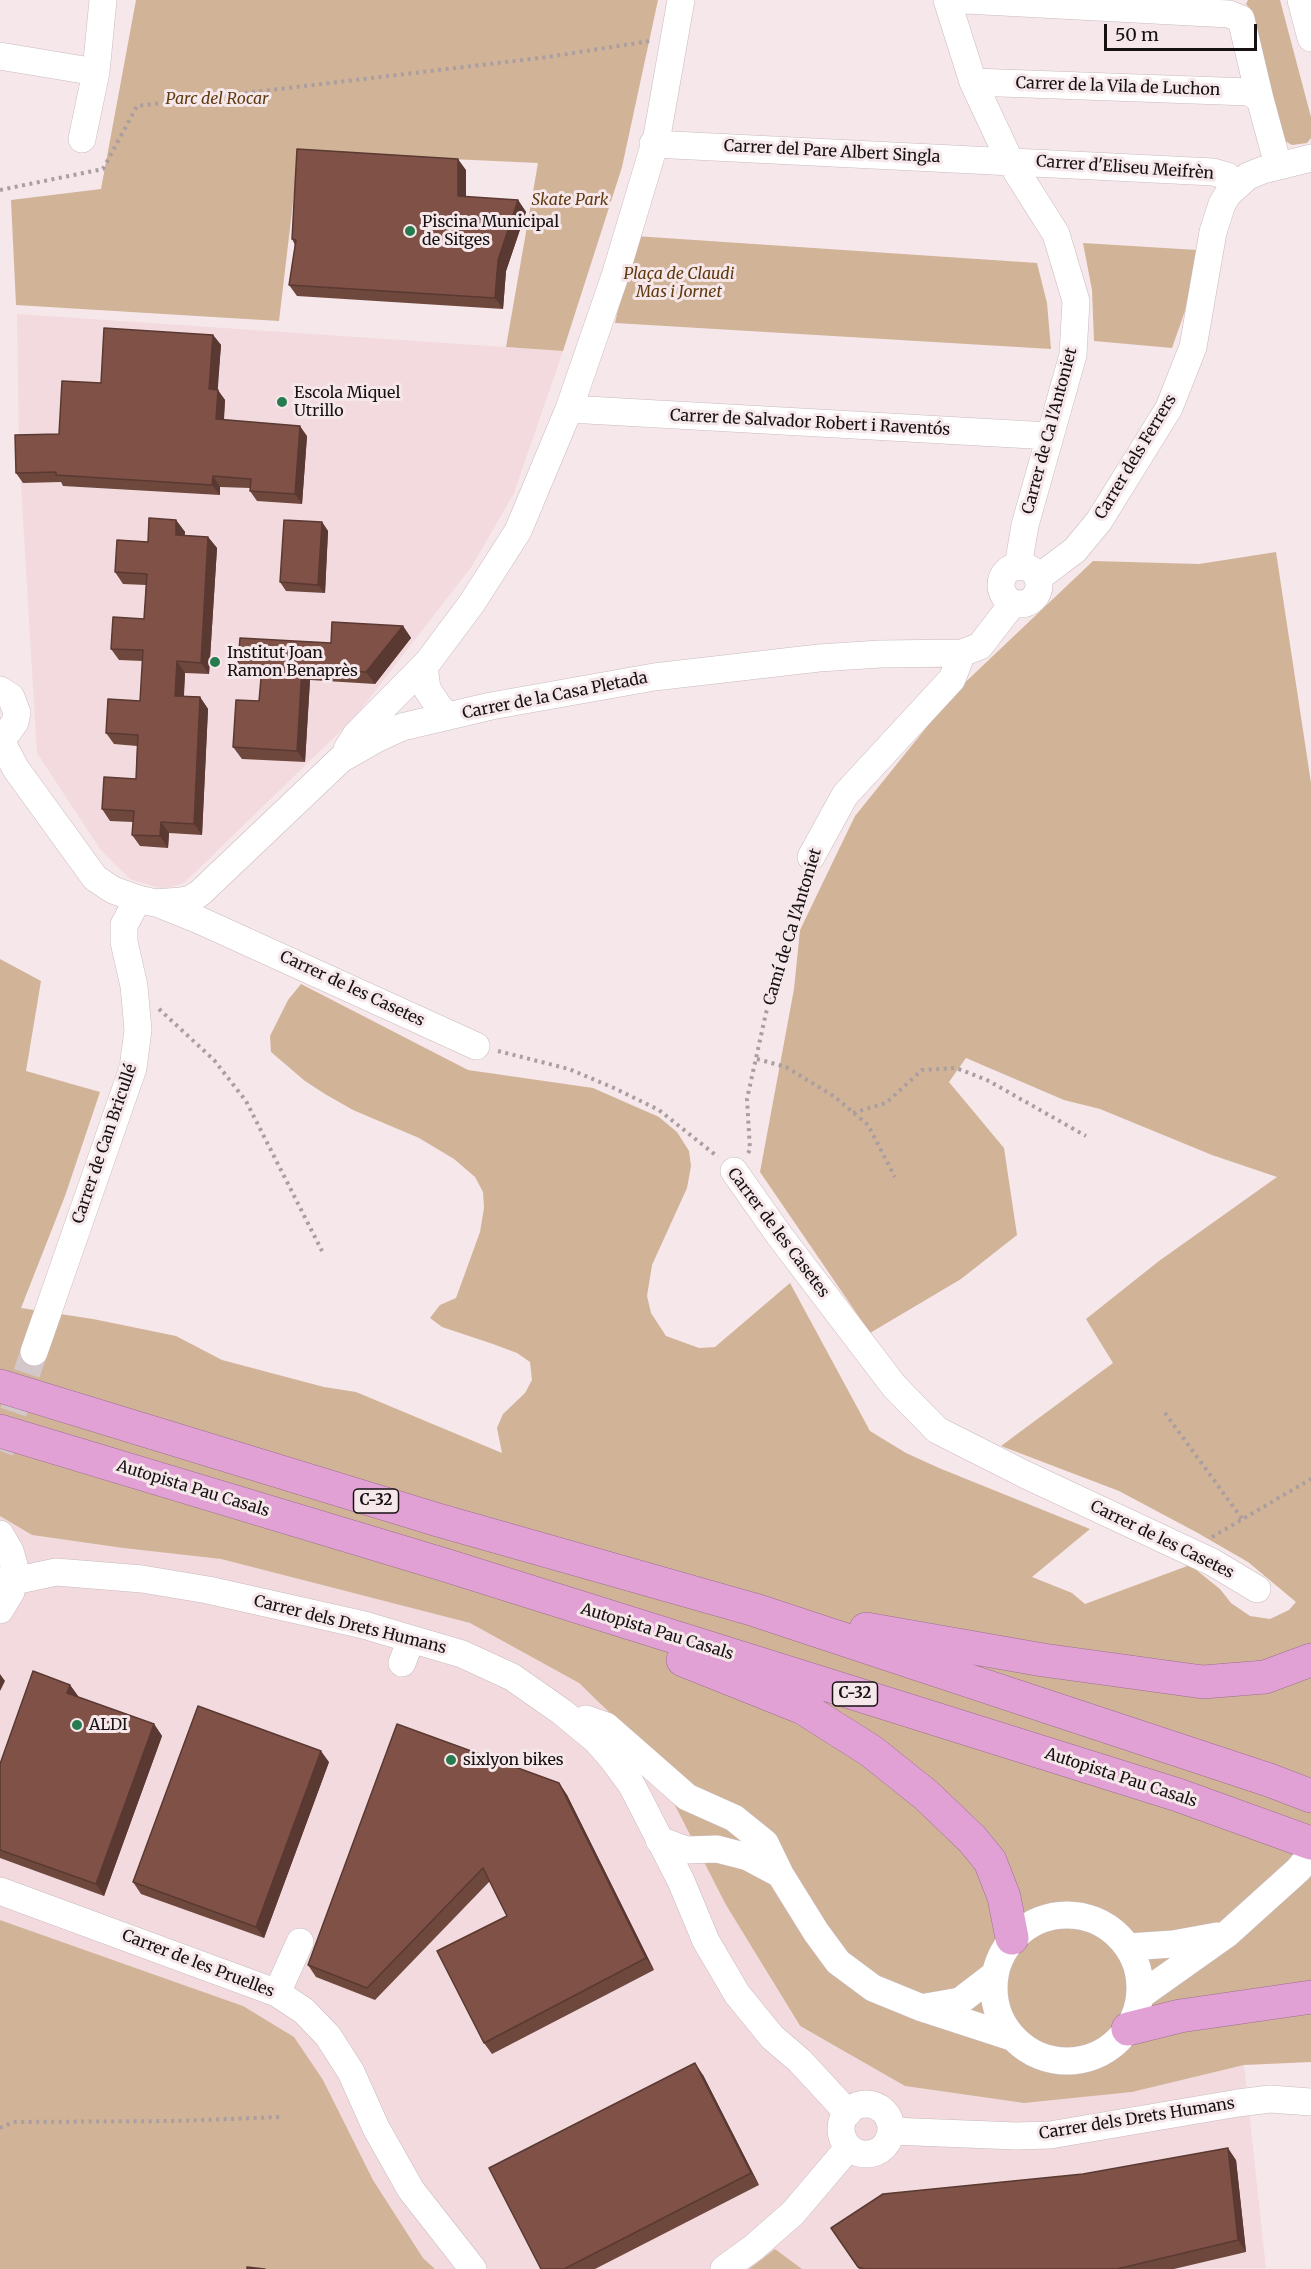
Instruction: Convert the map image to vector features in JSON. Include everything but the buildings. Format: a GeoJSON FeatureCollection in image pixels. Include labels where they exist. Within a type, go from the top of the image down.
{"type":"FeatureCollection","features":[{"type":"Feature","properties":{"kind":"highway","name":"C-32"},"geometry":{"type":"LineString","coordinates":[[0,1386],[438,1520],[755,1610],[1269,1780],[1311,1796]]}},
{"type":"Feature","properties":{"kind":"highway","name":"Autopista Pau Casals"},"geometry":{"type":"LineString","coordinates":[[0,1431],[445,1565],[1156,1788],[1311,1843]]}},
{"type":"Feature","properties":{"kind":"highway"},"geometry":{"type":"LineString","coordinates":[[445,1565],[803,1708],[871,1751],[926,1795],[972,1839],[990,1862],[1004,1897],[1012,1938]]}},
{"type":"Feature","properties":{"kind":"highway"},"geometry":{"type":"LineString","coordinates":[[755,1610],[1043,1660],[1203,1682],[1265,1677],[1311,1660]]}},
{"type":"Feature","properties":{"kind":"highway"},"geometry":{"type":"LineString","coordinates":[[1128,2029],[1180,2016],[1311,1996]]}},
{"type":"Feature","properties":{"kind":"street"},"geometry":{"type":"LineString","coordinates":[[82,139],[96,72],[103,0]]}},
{"type":"Feature","properties":{"kind":"street"},"geometry":{"type":"LineString","coordinates":[[341,759],[356,735],[424,666],[472,603],[518,531],[569,409],[615,276],[657,136],[681,0]]}},
{"type":"Feature","properties":{"kind":"street"},"geometry":{"type":"LineString","coordinates":[[1301,0],[1311,39]]}},
{"type":"Feature","properties":{"kind":"street"},"geometry":{"type":"LineString","coordinates":[[956,2],[1229,14],[1241,19],[1278,165]]}},
{"type":"Feature","properties":{"kind":"street","name":"Carrer de Ca l'Antoniet"},"geometry":{"type":"LineString","coordinates":[[956,2],[974,82],[1010,161],[1056,234],[1076,301],[1073,355],[1024,525],[1028,572]]}},
{"type":"Feature","properties":{"kind":"street"},"geometry":{"type":"LineString","coordinates":[[0,56],[96,72]]}},
{"type":"Feature","properties":{"kind":"street","name":"Carrer de la Vila de Luchon"},"geometry":{"type":"LineString","coordinates":[[974,82],[1249,92],[1260,99]]}},
{"type":"Feature","properties":{"kind":"street","name":"Carrer del Pare Albert Singla"},"geometry":{"type":"LineString","coordinates":[[653,144],[1010,161]]}},
{"type":"Feature","properties":{"kind":"street","name":"Carrer dels Ferrers"},"geometry":{"type":"LineString","coordinates":[[1028,572],[1075,550],[1100,521],[1169,408],[1193,347],[1213,232],[1221,204],[1248,176],[1278,165],[1311,158]]}},
{"type":"Feature","properties":{"kind":"street","name":"Carrer d'Eliseu Meifrèn"},"geometry":{"type":"LineString","coordinates":[[1010,161],[1213,172],[1227,176],[1238,184]]}},
{"type":"Feature","properties":{"kind":"street","name":"Carrer de Salvador Robert i Raventós"},"geometry":{"type":"LineString","coordinates":[[569,409],[1050,436]]}},
{"type":"Feature","properties":{"kind":"street"},"geometry":{"type":"LineString","coordinates":[[962,653],[980,646],[1013,603],[1004,594],[1002,583],[1007,572],[1028,572]]}},
{"type":"Feature","properties":{"kind":"street","name":"Carrer de la Casa Pletada"},"geometry":{"type":"LineString","coordinates":[[146,901],[181,902],[200,893],[341,759],[402,727],[594,687],[758,664],[880,654],[962,653]]}},
{"type":"Feature","properties":{"kind":"street","name":"Camí de Ca l'Antoniet"},"geometry":{"type":"LineString","coordinates":[[811,857],[845,795],[952,679],[962,653]]}},
{"type":"Feature","properties":{"kind":"street"},"geometry":{"type":"LineString","coordinates":[[424,666],[427,689],[448,716]]}},
{"type":"Feature","properties":{"kind":"street"},"geometry":{"type":"LineString","coordinates":[[0,690],[11,697],[17,712],[15,722],[0,738]]}},
{"type":"Feature","properties":{"kind":"street","name":"Carrer de les Casetes"},"geometry":{"type":"LineString","coordinates":[[0,738],[16,768],[95,878],[113,890],[200,920],[476,1046]]}},
{"type":"Feature","properties":{"kind":"street","name":"Carrer de Can Bricullé"},"geometry":{"type":"LineString","coordinates":[[34,1352],[133,1068],[138,1030],[134,986],[124,942],[124,925],[146,901]]}},
{"type":"Feature","properties":{"kind":"street","name":"Carrer de les Casetes"},"geometry":{"type":"LineString","coordinates":[[734,1171],[779,1235],[894,1386],[937,1430],[1026,1475],[1212,1562],[1257,1589]]}},
{"type":"Feature","properties":{"kind":"street"},"geometry":{"type":"LineString","coordinates":[[0,1610],[11,1592],[14,1581],[14,1565],[5,1542]]}},
{"type":"Feature","properties":{"kind":"street","name":"Carrer dels Drets Humans"},"geometry":{"type":"LineString","coordinates":[[5,1542],[56,1572]]}},
{"type":"Feature","properties":{"kind":"street","name":"Carrer dels Drets Humans"},"geometry":{"type":"LineString","coordinates":[[14,1581],[56,1572],[142,1578],[208,1590],[364,1625],[407,1651],[462,1654],[512,1677],[562,1712],[596,1740],[611,1757],[631,1784],[681,1881],[706,1941],[737,1994],[772,2037],[800,2061],[848,2113]]}},
{"type":"Feature","properties":{"kind":"street"},"geometry":{"type":"LineString","coordinates":[[562,1712],[606,1726],[687,1797],[734,1818],[765,1843],[780,1874],[816,1932],[838,1962],[873,1988],[922,2008],[1011,2037],[1038,2056],[1071,2061],[1104,2052],[1128,2029],[1141,1995],[1139,1970],[1128,1947],[1110,1928],[1085,1917],[1068,1915],[1059,1915],[1034,1922],[1012,1938],[998,1960],[992,1995],[997,2013],[1011,2037]]}},
{"type":"Feature","properties":{"kind":"street"},"geometry":{"type":"LineString","coordinates":[[659,1840],[686,1850],[717,1849],[748,1857],[780,1874]]}},
{"type":"Feature","properties":{"kind":"street"},"geometry":{"type":"LineString","coordinates":[[681,1881],[692,1864],[717,1849]]}},
{"type":"Feature","properties":{"kind":"street"},"geometry":{"type":"LineString","coordinates":[[1141,1995],[1227,1934],[1298,1870],[1311,1854]]}},
{"type":"Feature","properties":{"kind":"street","name":"Carrer de les Pruelles"},"geometry":{"type":"LineString","coordinates":[[0,1891],[277,1993],[304,2011],[328,2036],[351,2072],[376,2128],[411,2190],[473,2269]]}},
{"type":"Feature","properties":{"kind":"street"},"geometry":{"type":"LineString","coordinates":[[1128,1947],[1173,1944],[1227,1934]]}},
{"type":"Feature","properties":{"kind":"street"},"geometry":{"type":"LineString","coordinates":[[277,1993],[300,1942]]}},
{"type":"Feature","properties":{"kind":"street"},"geometry":{"type":"LineString","coordinates":[[922,2008],[960,2001],[994,1975]]}},
{"type":"Feature","properties":{"kind":"street","name":"Carrer dels Drets Humans"},"geometry":{"type":"LineString","coordinates":[[891,2131],[1016,2136],[1050,2135],[1238,2103],[1270,2099],[1311,2102]]}},
{"type":"Feature","properties":{"kind":"street"},"geometry":{"type":"LineString","coordinates":[[859,2106],[876,2107],[888,2118],[891,2131],[884,2147],[873,2153],[861,2153],[849,2147],[843,2137],[842,2128],[848,2113],[859,2106]]}},
{"type":"Feature","properties":{"kind":"street"},"geometry":{"type":"LineString","coordinates":[[724,2269],[753,2248],[793,2213],[849,2147]]}},
{"type":"Feature","properties":{"kind":"path"},"geometry":{"type":"LineString","coordinates":[[0,190],[103,169],[137,106],[548,57],[674,37]]}},
{"type":"Feature","properties":{"kind":"path","name":"Camí de Ca l'Antoniet"},"geometry":{"type":"LineString","coordinates":[[734,1171],[750,1150],[747,1099],[766,1013],[811,857]]}},
{"type":"Feature","properties":{"kind":"path"},"geometry":{"type":"LineString","coordinates":[[134,986],[214,1060],[246,1101],[322,1251]]}},
{"type":"Feature","properties":{"kind":"path","name":"Carrer de les Casetes"},"geometry":{"type":"LineString","coordinates":[[476,1046],[569,1069],[614,1088],[659,1110],[734,1171]]}},
{"type":"Feature","properties":{"kind":"path"},"geometry":{"type":"LineString","coordinates":[[757,1059],[786,1067],[835,1097],[868,1125],[895,1177]]}},
{"type":"Feature","properties":{"kind":"path"},"geometry":{"type":"LineString","coordinates":[[853,1113],[886,1103],[922,1070],[956,1068],[987,1080],[1086,1136]]}},
{"type":"Feature","properties":{"kind":"path"},"geometry":{"type":"LineString","coordinates":[[1165,1413],[1243,1520]]}},
{"type":"Feature","properties":{"kind":"path"},"geometry":{"type":"LineString","coordinates":[[1187,1550],[1311,1479]]}},
{"type":"Feature","properties":{"kind":"path"},"geometry":{"type":"LineString","coordinates":[[0,2128],[13,2122],[177,2121],[281,2117]]}},
{"type":"Feature","properties":{"kind":"shaded area"},"geometry":{"type":"Polygon","coordinates":[[[17,314],[563,351],[514,493],[472,566],[355,717],[184,883],[163,889],[130,879],[100,849],[37,753],[19,453],[17,314]]]}},
{"type":"Feature","properties":{"kind":"shaded area"},"geometry":{"type":"Polygon","coordinates":[[[0,1516],[32,1535],[221,1559],[470,1623],[579,1683],[645,1747],[726,1905],[799,2026],[905,2086],[1024,2103],[1132,2092],[1244,2065],[1266,2268],[802,2269],[775,2249],[749,2269],[435,2269],[423,2258],[373,2180],[323,2080],[243,2006],[0,1920],[0,1516]]]}},
{"type":"Feature","properties":{"kind":"green space","name":"Parc del Rocar"},"geometry":{"type":"Polygon","coordinates":[[[136,0],[658,0],[622,167],[563,351],[506,347],[538,163],[299,152],[279,321],[16,305],[11,200],[101,189],[136,0]]]}},
{"type":"Feature","properties":{"kind":"green space"},"geometry":{"type":"Polygon","coordinates":[[[1248,0],[1280,0],[1311,117],[1311,138],[1307,143],[1292,145],[1283,140],[1251,10],[1246,4],[1248,0]]]}},
{"type":"Feature","properties":{"kind":"green space","name":"Plaça de Claudi Mas i Jornet"},"geometry":{"type":"Polygon","coordinates":[[[635,236],[1037,263],[1047,303],[1051,349],[615,323],[635,236]]]}},
{"type":"Feature","properties":{"kind":"green space"},"geometry":{"type":"Polygon","coordinates":[[[1083,243],[1197,250],[1185,311],[1172,348],[1094,341],[1092,290],[1083,243]]]}},
{"type":"Feature","properties":{"kind":"green space"},"geometry":{"type":"Polygon","coordinates":[[[1276,552],[1311,783],[1311,2062],[1244,2065],[1132,2092],[1024,2103],[905,2086],[800,2026],[726,1905],[645,1747],[579,1683],[470,1623],[221,1559],[32,1535],[0,1516],[0,959],[41,981],[26,1071],[100,1092],[65,1196],[21,1308],[93,1319],[176,1336],[222,1360],[324,1387],[356,1392],[502,1453],[497,1428],[503,1414],[525,1393],[532,1380],[530,1362],[517,1353],[442,1327],[430,1318],[440,1305],[456,1298],[480,1232],[484,1208],[483,1192],[475,1177],[454,1159],[419,1138],[353,1110],[325,1094],[305,1081],[271,1052],[270,1036],[288,1000],[301,984],[468,1070],[593,1088],[659,1117],[677,1132],[689,1151],[691,1166],[687,1188],[652,1265],[647,1296],[651,1313],[666,1336],[699,1348],[715,1347],[790,1283],[870,1431],[906,1453],[939,1468],[1090,1529],[1032,1577],[1072,1593],[1085,1604],[1190,1565],[1220,1589],[1231,1603],[1250,1616],[1270,1619],[1289,1610],[1296,1602],[1248,1562],[1196,1532],[1119,1491],[1001,1446],[1113,1363],[1086,1319],[1159,1261],[1277,1177],[1212,1155],[1100,1109],[1064,1100],[966,1058],[949,1082],[1004,1148],[1017,1235],[961,1279],[870,1333],[760,1172],[794,989],[800,930],[855,816],[955,692],[1093,561],[1199,564],[1276,552]]]}},
{"type":"Feature","properties":{"kind":"green space"},"geometry":{"type":"Polygon","coordinates":[[[0,1920],[243,2006],[294,2037],[323,2080],[373,2180],[423,2258],[435,2269],[0,2269],[0,1920]]]}},
{"type":"Feature","properties":{"kind":"green space"},"geometry":{"type":"Polygon","coordinates":[[[775,2249],[802,2269],[749,2269],[775,2249]]]}},
{"type":"Feature","properties":{"kind":"tunnel"},"geometry":{"type":"LineString","coordinates":[[0,1451],[34,1352]]}},
{"type":"Feature","properties":{"kind":"place","name":"Piscina Municipal de Sitges"},"geometry":{"type":"Point","coordinates":[410,231]}},
{"type":"Feature","properties":{"kind":"place","name":"Escola Miquel Utrillo"},"geometry":{"type":"Point","coordinates":[282,402]}},
{"type":"Feature","properties":{"kind":"place","name":"Institut Joan Ramon Benaprès"},"geometry":{"type":"Point","coordinates":[215,662]}},
{"type":"Feature","properties":{"kind":"place","name":"ALDI"},"geometry":{"type":"Point","coordinates":[77,1725]}},
{"type":"Feature","properties":{"kind":"place","name":"sixlyon bikes"},"geometry":{"type":"Point","coordinates":[451,1760]}},
{"type":"Feature","properties":{"kind":"park label","name":"Skate Park"},"geometry":{"type":"Point","coordinates":[570,200]}}]}
